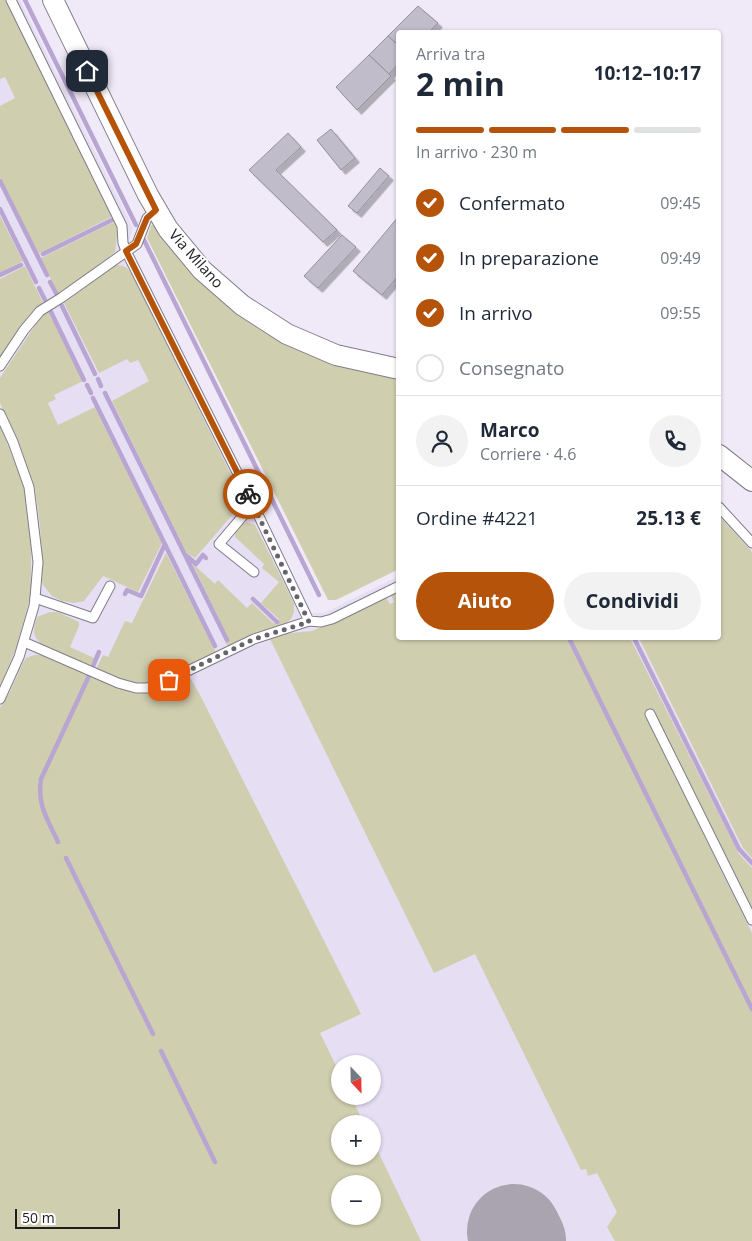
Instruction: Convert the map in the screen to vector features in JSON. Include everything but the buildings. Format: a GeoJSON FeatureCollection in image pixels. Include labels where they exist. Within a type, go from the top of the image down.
{"type":"FeatureCollection","features":[{"type":"Feature","properties":{"kind":"street","name":"Via Milano"},"geometry":{"type":"LineString","coordinates":[[53,0],[156,210],[176,240],[202,270],[232,297],[264,320],[299,340],[355,360],[396,369]]}},
{"type":"Feature","properties":{"kind":"street"},"geometry":{"type":"LineString","coordinates":[[721,457],[752,481]]}},
{"type":"Feature","properties":{"kind":"lane"},"geometry":{"type":"LineString","coordinates":[[11,0],[122,226],[123,243],[126,251],[253,504],[309,622]]}},
{"type":"Feature","properties":{"kind":"lane"},"geometry":{"type":"LineString","coordinates":[[0,366],[24,330],[40,311],[136,244],[147,218],[156,210]]}},
{"type":"Feature","properties":{"kind":"lane"},"geometry":{"type":"LineString","coordinates":[[0,414],[19,457],[29,487],[38,562],[35,598],[24,642],[10,680],[0,699]]}},
{"type":"Feature","properties":{"kind":"lane"},"geometry":{"type":"LineString","coordinates":[[253,504],[219,544],[254,572]]}},
{"type":"Feature","properties":{"kind":"lane"},"geometry":{"type":"LineString","coordinates":[[721,509],[752,542]]}},
{"type":"Feature","properties":{"kind":"lane"},"geometry":{"type":"LineString","coordinates":[[35,598],[93,618],[110,586]]}},
{"type":"Feature","properties":{"kind":"lane"},"geometry":{"type":"LineString","coordinates":[[24,642],[118,683],[136,688],[147,688],[169,680],[254,639],[309,622],[321,622],[332,619],[396,587]]}},
{"type":"Feature","properties":{"kind":"lane"},"geometry":{"type":"LineString","coordinates":[[650,714],[752,920]]}},
{"type":"Feature","properties":{"kind":"shaded area"},"geometry":{"type":"Polygon","coordinates":[[[0,0],[20,0],[133,228],[128,245],[312,613],[324,613],[396,577],[396,640],[721,640],[721,500],[752,536],[752,1241],[0,1241],[0,0]]]}},
{"type":"Feature","properties":{"kind":"green space"},"geometry":{"type":"Polygon","coordinates":[[[0,0],[6,0],[113,216],[38,254],[0,177],[0,106],[15,98],[5,77],[0,79],[0,0]]]}},
{"type":"Feature","properties":{"kind":"green space"},"geometry":{"type":"Polygon","coordinates":[[[0,216],[23,261],[0,273],[0,216]]]}},
{"type":"Feature","properties":{"kind":"green space"},"geometry":{"type":"Polygon","coordinates":[[[116,221],[118,228],[115,252],[58,295],[41,258],[116,221]]]}},
{"type":"Feature","properties":{"kind":"green space"},"geometry":{"type":"Polygon","coordinates":[[[160,223],[214,291],[396,372],[396,570],[336,600],[328,600],[147,238],[151,225],[160,223]]]}},
{"type":"Feature","properties":{"kind":"green space"},"geometry":{"type":"Polygon","coordinates":[[[115,265],[125,267],[132,274],[237,487],[236,507],[233,514],[195,558],[186,552],[112,401],[149,381],[138,360],[130,363],[127,359],[99,373],[64,303],[115,265]]]}},
{"type":"Feature","properties":{"kind":"green space"},"geometry":{"type":"Polygon","coordinates":[[[25,266],[43,303],[24,323],[0,363],[0,279],[25,266]]]}},
{"type":"Feature","properties":{"kind":"green space"},"geometry":{"type":"Polygon","coordinates":[[[48,311],[83,381],[54,395],[56,399],[48,403],[58,425],[95,407],[162,543],[138,592],[103,576],[84,601],[74,603],[62,601],[52,596],[43,585],[41,579],[42,552],[35,488],[18,440],[0,403],[0,378],[42,315],[48,311]]]}},
{"type":"Feature","properties":{"kind":"green space"},"geometry":{"type":"Polygon","coordinates":[[[0,424],[23,485],[30,516],[31,592],[16,648],[0,687],[0,424]]]}},
{"type":"Feature","properties":{"kind":"green space"},"geometry":{"type":"Polygon","coordinates":[[[721,518],[752,552],[752,858],[743,848],[640,640],[721,640],[721,518]]]}},
{"type":"Feature","properties":{"kind":"green space"},"geometry":{"type":"Polygon","coordinates":[[[247,522],[255,525],[294,603],[294,612],[291,619],[285,624],[252,634],[228,646],[225,642],[229,640],[192,563],[215,584],[218,580],[247,608],[252,603],[274,624],[279,619],[261,603],[279,582],[262,568],[264,564],[235,537],[238,527],[247,522]]]}},
{"type":"Feature","properties":{"kind":"green space"},"geometry":{"type":"Polygon","coordinates":[[[166,553],[216,652],[178,673],[157,682],[146,684],[127,682],[96,669],[103,655],[108,657],[125,621],[132,623],[166,553]]]}},
{"type":"Feature","properties":{"kind":"green space"},"geometry":{"type":"Polygon","coordinates":[[[396,592],[396,640],[631,640],[739,854],[752,868],[752,911],[653,710],[647,713],[647,719],[752,933],[752,1241],[615,1241],[607,1227],[617,1212],[597,1173],[588,1176],[586,1169],[581,1170],[475,954],[434,973],[269,637],[312,631],[385,596],[390,604],[394,602],[391,595],[396,592]]]}},
{"type":"Feature","properties":{"kind":"green space"},"geometry":{"type":"Polygon","coordinates":[[[50,612],[58,612],[79,622],[70,647],[94,658],[90,666],[38,641],[34,632],[37,617],[50,612]]]}},
{"type":"Feature","properties":{"kind":"green space"},"geometry":{"type":"Polygon","coordinates":[[[42,655],[131,691],[140,692],[154,690],[189,676],[361,1014],[320,1033],[331,1056],[331,1105],[355,1105],[360,1115],[331,1115],[331,1165],[381,1165],[381,1158],[421,1241],[0,1241],[0,708],[10,692],[26,658],[42,655]]]}},
{"type":"Feature","properties":{"kind":"waterway"},"geometry":{"type":"LineString","coordinates":[[25,0],[136,225]]}},
{"type":"Feature","properties":{"kind":"waterway"},"geometry":{"type":"LineString","coordinates":[[0,181],[47,275]]}},
{"type":"Feature","properties":{"kind":"waterway"},"geometry":{"type":"LineString","coordinates":[[0,209],[36,282]]}},
{"type":"Feature","properties":{"kind":"waterway"},"geometry":{"type":"LineString","coordinates":[[43,254],[112,220]]}},
{"type":"Feature","properties":{"kind":"waterway"},"geometry":{"type":"LineString","coordinates":[[144,240],[319,595]]}},
{"type":"Feature","properties":{"kind":"waterway"},"geometry":{"type":"LineString","coordinates":[[0,275],[21,265]]}},
{"type":"Feature","properties":{"kind":"waterway"},"geometry":{"type":"LineString","coordinates":[[50,282],[57,295]]}},
{"type":"Feature","properties":{"kind":"waterway"},"geometry":{"type":"LineString","coordinates":[[39,288],[45,300]]}},
{"type":"Feature","properties":{"kind":"waterway"},"geometry":{"type":"LineString","coordinates":[[62,306],[95,374]]}},
{"type":"Feature","properties":{"kind":"waterway"},"geometry":{"type":"LineString","coordinates":[[51,312],[84,380]]}},
{"type":"Feature","properties":{"kind":"waterway"},"geometry":{"type":"LineString","coordinates":[[98,379],[101,386]]}},
{"type":"Feature","properties":{"kind":"waterway"},"geometry":{"type":"LineString","coordinates":[[87,385],[91,393]]}},
{"type":"Feature","properties":{"kind":"waterway"},"geometry":{"type":"LineString","coordinates":[[105,393],[227,640]]}},
{"type":"Feature","properties":{"kind":"waterway"},"geometry":{"type":"LineString","coordinates":[[93,398],[215,646]]}},
{"type":"Feature","properties":{"kind":"waterway"},"geometry":{"type":"LineString","coordinates":[[125,594],[127,590],[141,596],[165,544]]}},
{"type":"Feature","properties":{"kind":"waterway"},"geometry":{"type":"LineString","coordinates":[[187,556],[196,564],[203,555],[206,558]]}},
{"type":"Feature","properties":{"kind":"waterway"},"geometry":{"type":"LineString","coordinates":[[253,599],[277,622]]}},
{"type":"Feature","properties":{"kind":"waterway"},"geometry":{"type":"LineString","coordinates":[[570,640],[752,1009]]}},
{"type":"Feature","properties":{"kind":"waterway"},"geometry":{"type":"LineString","coordinates":[[635,640],[739,849],[752,863]]}},
{"type":"Feature","properties":{"kind":"waterway"},"geometry":{"type":"LineString","coordinates":[[93,666],[99,652]]}},
{"type":"Feature","properties":{"kind":"waterway"},"geometry":{"type":"LineString","coordinates":[[58,842],[42,804],[40,796],[41,779],[89,676]]}},
{"type":"Feature","properties":{"kind":"waterway"},"geometry":{"type":"LineString","coordinates":[[66,858],[153,1034]]}},
{"type":"Feature","properties":{"kind":"waterway"},"geometry":{"type":"LineString","coordinates":[[161,1051],[215,1162]]}},
{"type":"Feature","properties":{"kind":"runway"},"geometry":{"type":"LineString","coordinates":[[514,1231],[519,1241]]}},
{"type":"Feature","properties":{"kind":"way so far"},"geometry":{"type":"LineString","coordinates":[[169,680],[254,639],[309,622],[248,494]]}},
{"type":"Feature","properties":{"kind":"route"},"geometry":{"type":"LineString","coordinates":[[87,71],[156,210],[147,218],[136,244],[126,251],[248,494]]}}]}
